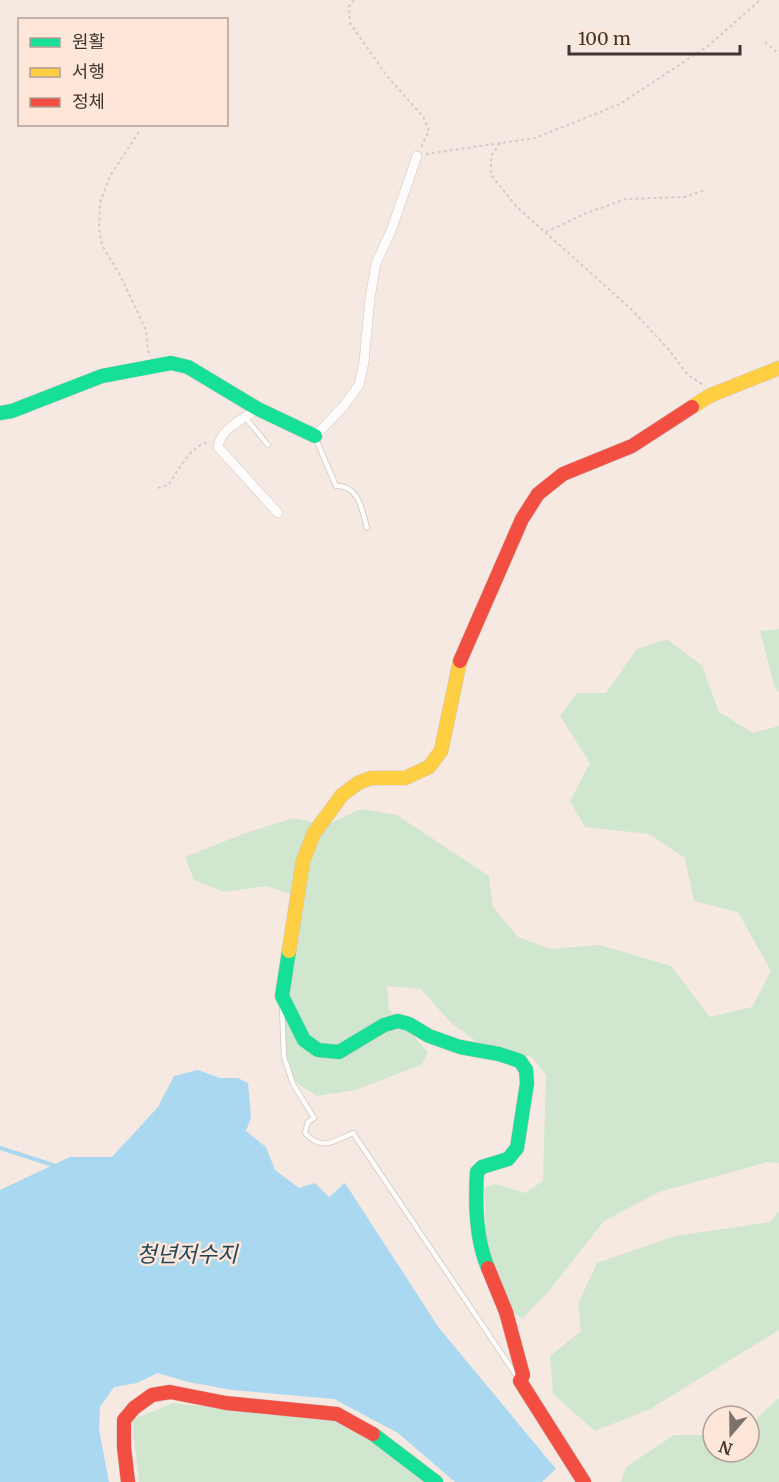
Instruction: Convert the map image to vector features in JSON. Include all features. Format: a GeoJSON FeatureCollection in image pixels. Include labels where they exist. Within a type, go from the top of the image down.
{"type":"FeatureCollection","features":[{"type":"Feature","properties":{"kind":"street"},"geometry":{"type":"LineString","coordinates":[[0,413],[12,411],[102,376],[171,363],[188,367],[258,409],[315,436],[343,408],[359,385],[376,263],[391,231],[417,156]]}},
{"type":"Feature","properties":{"kind":"street"},"geometry":{"type":"LineString","coordinates":[[579,1480],[520,1381],[523,1375],[509,1321],[481,1252],[476,1189],[477,1172],[482,1167],[508,1159],[517,1148],[527,1083],[526,1070],[520,1061],[499,1054],[460,1047],[429,1036],[409,1024],[398,1021],[384,1024],[339,1052],[318,1050],[304,1040],[282,996],[283,977],[303,861],[314,833],[342,795],[358,783],[371,778],[405,778],[429,767],[441,751],[459,664],[522,519],[538,494],[563,474],[632,446],[709,396],[779,368]]}},
{"type":"Feature","properties":{"kind":"street"},"geometry":{"type":"LineString","coordinates":[[258,409],[229,428],[219,439],[218,447],[278,513]]}},
{"type":"Feature","properties":{"kind":"street"},"geometry":{"type":"LineString","coordinates":[[128,1482],[124,1420],[134,1408],[152,1395],[170,1392],[226,1403],[337,1414],[365,1428],[436,1482]]}},
{"type":"Feature","properties":{"kind":"lane"},"geometry":{"type":"LineString","coordinates":[[245,417],[268,445]]}},
{"type":"Feature","properties":{"kind":"lane"},"geometry":{"type":"LineString","coordinates":[[315,436],[336,486],[344,485],[352,490],[359,499],[367,528]]}},
{"type":"Feature","properties":{"kind":"lane"},"geometry":{"type":"LineString","coordinates":[[282,996],[284,1058],[293,1084],[314,1118],[308,1122],[305,1133],[314,1142],[327,1144],[352,1133],[520,1381]]}},
{"type":"Feature","properties":{"kind":"path"},"geometry":{"type":"LineString","coordinates":[[354,0],[349,6],[350,23],[387,76],[424,118],[429,131],[417,156]]}},
{"type":"Feature","properties":{"kind":"path"},"geometry":{"type":"LineString","coordinates":[[417,156],[535,138],[620,104],[708,46],[760,0]]}},
{"type":"Feature","properties":{"kind":"path"},"geometry":{"type":"LineString","coordinates":[[765,42],[779,54]]}},
{"type":"Feature","properties":{"kind":"path"},"geometry":{"type":"LineString","coordinates":[[139,132],[110,177],[100,203],[99,228],[102,245],[146,330],[148,351],[157,366]]}},
{"type":"Feature","properties":{"kind":"path"},"geometry":{"type":"LineString","coordinates":[[500,143],[491,156],[491,175],[516,206],[632,310],[669,350],[688,375],[704,386],[723,390]]}},
{"type":"Feature","properties":{"kind":"path"},"geometry":{"type":"LineString","coordinates":[[546,232],[584,214],[626,199],[685,196],[705,190]]}},
{"type":"Feature","properties":{"kind":"path"},"geometry":{"type":"LineString","coordinates":[[158,488],[168,485],[189,455],[200,444],[219,439]]}},
{"type":"Feature","properties":{"kind":"green space"},"geometry":{"type":"Polygon","coordinates":[[[779,629],[779,693],[774,685],[760,631],[779,629]]]}},
{"type":"Feature","properties":{"kind":"green space"},"geometry":{"type":"Polygon","coordinates":[[[667,639],[702,666],[719,712],[753,733],[779,726],[779,1163],[768,1162],[659,1192],[604,1221],[548,1292],[522,1319],[509,1308],[487,1249],[484,1188],[495,1184],[525,1193],[543,1181],[546,1075],[532,1057],[484,1047],[451,1023],[421,989],[387,986],[389,1009],[428,1052],[421,1065],[355,1090],[317,1096],[295,1080],[285,1040],[286,990],[294,940],[305,899],[267,886],[224,892],[194,880],[185,857],[243,834],[293,818],[326,825],[361,809],[397,815],[489,876],[493,907],[518,937],[550,949],[600,945],[671,966],[710,1017],[752,1007],[771,971],[738,912],[694,901],[685,858],[649,834],[585,827],[570,801],[590,763],[560,716],[577,693],[606,693],[637,649],[667,639]]]}},
{"type":"Feature","properties":{"kind":"green space"},"geometry":{"type":"Polygon","coordinates":[[[779,1211],[779,1330],[650,1409],[595,1431],[553,1394],[550,1356],[581,1331],[578,1304],[597,1263],[675,1236],[770,1222],[779,1211]]]}},
{"type":"Feature","properties":{"kind":"green space"},"geometry":{"type":"Polygon","coordinates":[[[779,1398],[779,1482],[621,1482],[626,1467],[674,1435],[701,1435],[701,1464],[761,1464],[761,1414],[779,1398]]]}},
{"type":"Feature","properties":{"kind":"green space"},"geometry":{"type":"Polygon","coordinates":[[[173,1403],[344,1422],[424,1482],[139,1482],[132,1420],[173,1403]]]}},
{"type":"Feature","properties":{"kind":"water","name":"청년저수지"},"geometry":{"type":"Polygon","coordinates":[[[198,1070],[220,1078],[238,1078],[248,1083],[251,1117],[246,1131],[266,1147],[275,1170],[299,1188],[315,1183],[329,1197],[345,1183],[439,1328],[556,1469],[542,1482],[455,1482],[398,1433],[334,1399],[232,1390],[188,1382],[158,1373],[137,1383],[114,1387],[100,1407],[99,1430],[109,1482],[0,1482],[0,1190],[70,1157],[112,1157],[158,1107],[174,1076],[198,1070]]]}},
{"type":"Feature","properties":{"kind":"waterway"},"geometry":{"type":"LineString","coordinates":[[0,1148],[53,1165]]}},
{"type":"Feature","properties":{"kind":"traffic: fast"},"geometry":{"type":"LineString","coordinates":[[0,413],[12,411],[102,376],[171,363],[188,367],[258,409],[315,436]]}},
{"type":"Feature","properties":{"kind":"traffic: fast"},"geometry":{"type":"LineString","coordinates":[[289,951],[282,996],[304,1040],[318,1050],[339,1052],[384,1025],[398,1021],[409,1024],[429,1036],[460,1047],[499,1054],[520,1061],[526,1070],[527,1083],[517,1148],[508,1159],[482,1167],[477,1172],[477,1221],[481,1246],[488,1268]]}},
{"type":"Feature","properties":{"kind":"traffic: fast"},"geometry":{"type":"LineString","coordinates":[[373,1434],[436,1482]]}},
{"type":"Feature","properties":{"kind":"traffic: slow"},"geometry":{"type":"LineString","coordinates":[[692,407],[709,396],[779,368]]}},
{"type":"Feature","properties":{"kind":"traffic: slow"},"geometry":{"type":"LineString","coordinates":[[289,951],[303,861],[314,833],[342,795],[358,783],[371,778],[405,778],[429,767],[441,751],[460,661]]}},
{"type":"Feature","properties":{"kind":"traffic: jam"},"geometry":{"type":"LineString","coordinates":[[460,661],[522,519],[538,494],[563,474],[632,446],[692,407]]}},
{"type":"Feature","properties":{"kind":"traffic: jam"},"geometry":{"type":"LineString","coordinates":[[488,1268],[506,1312],[523,1375],[520,1381],[584,1482]]}},
{"type":"Feature","properties":{"kind":"traffic: jam"},"geometry":{"type":"LineString","coordinates":[[128,1482],[124,1420],[134,1408],[152,1395],[170,1392],[226,1403],[337,1414],[373,1434]]}}]}
